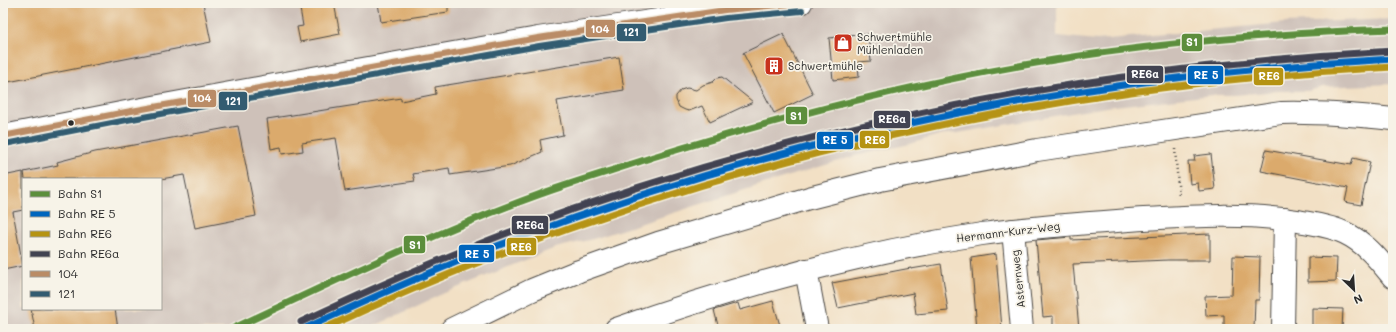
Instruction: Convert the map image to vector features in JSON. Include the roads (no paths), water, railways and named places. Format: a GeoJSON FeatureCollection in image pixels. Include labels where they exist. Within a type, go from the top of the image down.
{"type":"FeatureCollection","features":[{"type":"Feature","properties":{"kind":"street"},"geometry":{"type":"LineString","coordinates":[[3,136],[126,112],[538,38],[724,10],[801,3]]}},
{"type":"Feature","properties":{"kind":"street"},"geometry":{"type":"LineString","coordinates":[[452,329],[532,290],[579,271],[658,243],[809,198],[880,180],[1037,150],[1240,118],[1281,113],[1314,112],[1393,119]]}},
{"type":"Feature","properties":{"kind":"street","name":"Hermann-Kurz-Weg"},"geometry":{"type":"LineString","coordinates":[[624,328],[720,294],[806,270],[937,241],[1013,230],[1180,217],[1249,216],[1284,219],[1332,228],[1355,238],[1366,246],[1393,277]]}},
{"type":"Feature","properties":{"kind":"street"},"geometry":{"type":"LineString","coordinates":[[1283,329],[1284,219]]}},
{"type":"Feature","properties":{"kind":"street","name":"Asternweg"},"geometry":{"type":"LineString","coordinates":[[1013,230],[1022,329]]}},
{"type":"Feature","properties":{"kind":"street"},"geometry":{"type":"LineString","coordinates":[[806,270],[817,329]]}},
{"type":"Feature","properties":{"kind":"rail line","name":"S1"},"geometry":{"type":"LineString","coordinates":[[232,329],[460,225],[552,190],[703,142],[852,101],[1003,69],[1138,48],[1223,39],[1393,29]]}},
{"type":"Feature","properties":{"kind":"rail line","name":"RE6a"},"geometry":{"type":"LineString","coordinates":[[301,322],[404,275],[510,232],[617,194],[725,161],[834,132],[944,108],[1056,87],[1167,71],[1280,59],[1393,51]]}},
{"type":"Feature","properties":{"kind":"rail line","name":"RE6"},"geometry":{"type":"LineString","coordinates":[[323,329],[451,273],[581,224],[712,182],[845,146],[980,117],[1116,94],[1254,78],[1393,67]]}},
{"type":"Feature","properties":{"kind":"place","name":"Schwertmühle Mühlenladen"},"geometry":{"type":"Point","coordinates":[843,43]}},
{"type":"Feature","properties":{"kind":"place","name":"Schwertmühle"},"geometry":{"type":"Point","coordinates":[774,66]}}]}
